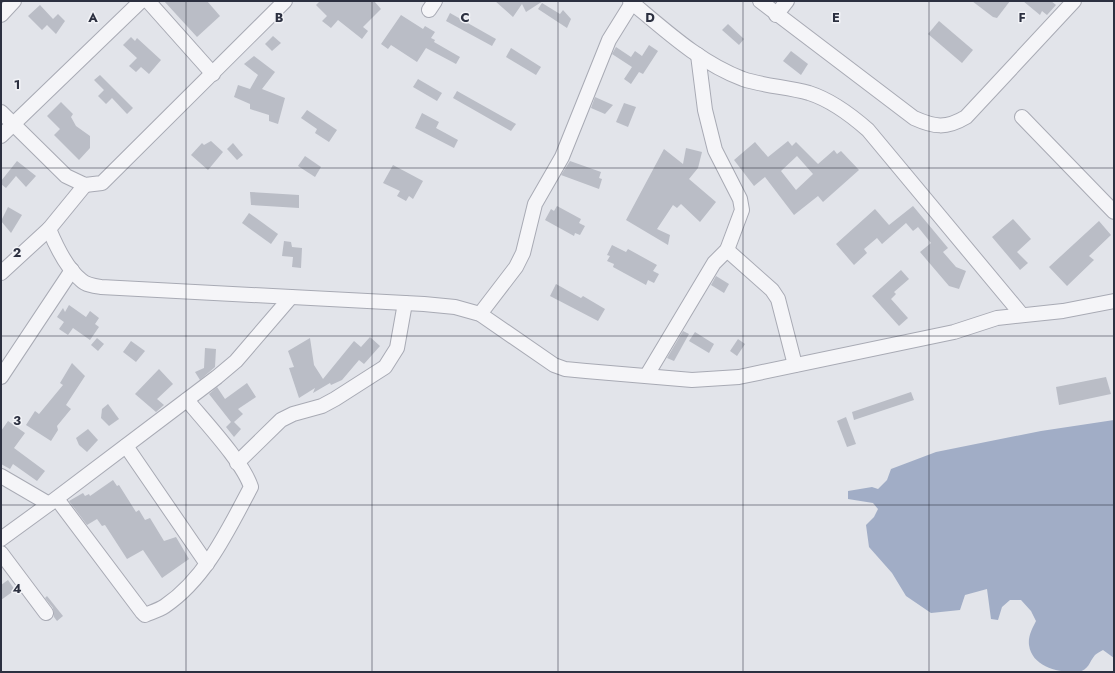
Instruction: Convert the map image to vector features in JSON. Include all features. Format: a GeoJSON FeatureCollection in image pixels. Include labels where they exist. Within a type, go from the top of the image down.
{"type":"FeatureCollection","features":[{"type":"Feature","properties":{"kind":"street"},"geometry":{"type":"LineString","coordinates":[[1,136],[141,1]]}},
{"type":"Feature","properties":{"kind":"street"},"geometry":{"type":"LineString","coordinates":[[148,1],[213,74]]}},
{"type":"Feature","properties":{"kind":"street"},"geometry":{"type":"LineString","coordinates":[[1,112],[66,176],[85,185],[102,183],[286,1]]}},
{"type":"Feature","properties":{"kind":"street"},"geometry":{"type":"LineString","coordinates":[[760,1],[776,15],[914,118],[928,125],[943,126],[955,123],[966,117],[1074,1]]}},
{"type":"Feature","properties":{"kind":"street"},"geometry":{"type":"LineString","coordinates":[[776,15],[787,1]]}},
{"type":"Feature","properties":{"kind":"street"},"geometry":{"type":"LineString","coordinates":[[480,314],[516,267],[523,253],[535,204],[562,157],[609,40],[631,2],[698,56],[743,79],[822,98],[854,117],[868,130],[1022,315]]}},
{"type":"Feature","properties":{"kind":"street"},"geometry":{"type":"LineString","coordinates":[[647,375],[714,263],[726,250],[742,210],[740,199],[715,150],[705,110],[698,56]]}},
{"type":"Feature","properties":{"kind":"street"},"geometry":{"type":"LineString","coordinates":[[1022,117],[1114,212]]}},
{"type":"Feature","properties":{"kind":"street"},"geometry":{"type":"LineString","coordinates":[[1,273],[49,229],[85,185]]}},
{"type":"Feature","properties":{"kind":"street"},"geometry":{"type":"LineString","coordinates":[[49,229],[56,246],[72,270],[81,280],[90,285],[102,287],[405,303],[455,308],[480,314],[560,367],[586,371],[692,380],[739,377],[948,333],[998,318],[1084,307],[1114,301]]}},
{"type":"Feature","properties":{"kind":"street"},"geometry":{"type":"LineString","coordinates":[[726,250],[772,290],[778,299],[795,365]]}},
{"type":"Feature","properties":{"kind":"street"},"geometry":{"type":"LineString","coordinates":[[1,377],[72,270]]}},
{"type":"Feature","properties":{"kind":"street"},"geometry":{"type":"LineString","coordinates":[[1,538],[53,501],[187,400],[236,361],[291,297]]}},
{"type":"Feature","properties":{"kind":"street"},"geometry":{"type":"LineString","coordinates":[[236,463],[281,420],[293,414],[322,406],[385,367],[397,348],[405,303]]}},
{"type":"Feature","properties":{"kind":"street"},"geometry":{"type":"LineString","coordinates":[[1084,307],[1114,308]]}},
{"type":"Feature","properties":{"kind":"street"},"geometry":{"type":"LineString","coordinates":[[1,476],[53,501],[145,615],[164,607],[195,579],[207,564],[229,528],[251,487],[236,463],[187,400]]}},
{"type":"Feature","properties":{"kind":"street"},"geometry":{"type":"LineString","coordinates":[[126,446],[207,564]]}},
{"type":"Feature","properties":{"kind":"street"},"geometry":{"type":"LineString","coordinates":[[1,553],[46,613]]}},
{"type":"Feature","properties":{"kind":"water"},"geometry":{"type":"Polygon","coordinates":[[[1114,420],[1114,658],[1103,650],[1095,655],[1087,668],[1082,671],[1071,672],[1055,670],[1035,659],[1031,653],[1029,639],[1036,621],[1031,611],[1021,600],[1010,600],[1002,607],[998,620],[991,619],[987,589],[965,595],[960,610],[931,613],[906,596],[892,573],[869,547],[866,525],[874,517],[878,509],[873,503],[848,499],[848,491],[872,487],[878,489],[887,480],[891,469],[936,452],[1041,431],[1114,420]]]}},
{"type":"Feature","properties":{"kind":"building"},"geometry":{"type":"Polygon","coordinates":[[[164,1],[207,1],[220,16],[197,37],[164,1]]]}},
{"type":"Feature","properties":{"kind":"building"},"geometry":{"type":"Polygon","coordinates":[[[320,1],[374,1],[381,9],[363,27],[368,31],[362,39],[338,20],[331,28],[322,21],[327,16],[316,5],[320,1]]]}},
{"type":"Feature","properties":{"kind":"building"},"geometry":{"type":"Polygon","coordinates":[[[495,1],[543,1],[526,12],[522,4],[513,17],[495,1]]]}},
{"type":"Feature","properties":{"kind":"building"},"geometry":{"type":"Polygon","coordinates":[[[972,1],[1010,1],[997,18],[993,17],[972,1]]]}},
{"type":"Feature","properties":{"kind":"building"},"geometry":{"type":"Polygon","coordinates":[[[1023,1],[1051,1],[1056,5],[1047,15],[1042,11],[1040,15],[1023,1]]]}},
{"type":"Feature","properties":{"kind":"building"},"geometry":{"type":"Polygon","coordinates":[[[542,3],[560,14],[563,10],[571,19],[567,28],[538,9],[542,3]]]}},
{"type":"Feature","properties":{"kind":"building"},"geometry":{"type":"Polygon","coordinates":[[[40,5],[53,19],[58,14],[65,21],[56,34],[47,25],[42,30],[28,16],[40,5]]]}},
{"type":"Feature","properties":{"kind":"building"},"geometry":{"type":"Polygon","coordinates":[[[450,13],[496,39],[492,46],[446,21],[450,13]]]}},
{"type":"Feature","properties":{"kind":"building"},"geometry":{"type":"Polygon","coordinates":[[[401,15],[423,29],[425,26],[435,32],[431,38],[435,40],[434,42],[460,57],[456,64],[426,48],[417,62],[391,45],[388,49],[381,44],[401,15]]]}},
{"type":"Feature","properties":{"kind":"building"},"geometry":{"type":"Polygon","coordinates":[[[939,21],[973,50],[962,63],[928,34],[939,21]]]}},
{"type":"Feature","properties":{"kind":"building"},"geometry":{"type":"Polygon","coordinates":[[[728,24],[744,39],[739,45],[722,30],[728,24]]]}},
{"type":"Feature","properties":{"kind":"building"},"geometry":{"type":"Polygon","coordinates":[[[273,36],[281,43],[272,51],[265,44],[273,36]]]}},
{"type":"Feature","properties":{"kind":"building"},"geometry":{"type":"Polygon","coordinates":[[[131,37],[135,41],[137,38],[161,60],[149,74],[141,67],[136,72],[129,66],[137,58],[123,45],[131,37]]]}},
{"type":"Feature","properties":{"kind":"building"},"geometry":{"type":"Polygon","coordinates":[[[649,45],[658,51],[643,74],[639,72],[631,84],[624,79],[632,67],[612,54],[616,47],[631,57],[635,51],[642,56],[649,45]]]}},
{"type":"Feature","properties":{"kind":"building"},"geometry":{"type":"Polygon","coordinates":[[[511,48],[541,67],[536,75],[506,57],[511,48]]]}},
{"type":"Feature","properties":{"kind":"building"},"geometry":{"type":"Polygon","coordinates":[[[791,51],[808,64],[801,75],[783,61],[791,51]]]}},
{"type":"Feature","properties":{"kind":"building"},"geometry":{"type":"Polygon","coordinates":[[[254,56],[275,72],[262,89],[285,98],[278,124],[269,121],[269,115],[250,109],[250,104],[234,97],[238,85],[250,89],[258,75],[244,64],[254,56]]]}},
{"type":"Feature","properties":{"kind":"building"},"geometry":{"type":"Polygon","coordinates":[[[100,75],[133,108],[127,114],[112,98],[106,104],[98,96],[104,90],[94,80],[100,75]]]}},
{"type":"Feature","properties":{"kind":"building"},"geometry":{"type":"Polygon","coordinates":[[[418,79],[442,93],[437,101],[413,87],[418,79]]]}},
{"type":"Feature","properties":{"kind":"building"},"geometry":{"type":"Polygon","coordinates":[[[457,91],[516,124],[511,131],[453,98],[457,91]]]}},
{"type":"Feature","properties":{"kind":"building"},"geometry":{"type":"Polygon","coordinates":[[[595,97],[613,105],[605,114],[591,108],[595,97]]]}},
{"type":"Feature","properties":{"kind":"building"},"geometry":{"type":"Polygon","coordinates":[[[61,102],[73,114],[71,117],[76,126],[90,136],[90,148],[79,160],[54,135],[60,129],[47,116],[61,102]]]}},
{"type":"Feature","properties":{"kind":"building"},"geometry":{"type":"Polygon","coordinates":[[[624,103],[636,107],[628,127],[616,122],[624,103]]]}},
{"type":"Feature","properties":{"kind":"building"},"geometry":{"type":"Polygon","coordinates":[[[307,110],[337,130],[329,142],[315,133],[317,129],[301,118],[307,110]]]}},
{"type":"Feature","properties":{"kind":"building"},"geometry":{"type":"Polygon","coordinates":[[[422,113],[439,122],[436,128],[458,140],[454,148],[415,128],[422,113]]]}},
{"type":"Feature","properties":{"kind":"building"},"geometry":{"type":"Polygon","coordinates":[[[211,141],[223,152],[208,170],[191,155],[202,143],[204,145],[211,141]]]}},
{"type":"Feature","properties":{"kind":"building"},"geometry":{"type":"Polygon","coordinates":[[[788,141],[792,146],[796,142],[818,164],[834,150],[837,154],[841,151],[859,170],[823,202],[818,196],[794,215],[765,177],[754,186],[734,160],[755,142],[768,157],[788,141]],[[797,156],[781,171],[796,190],[813,174],[797,156]]]}},
{"type":"Feature","properties":{"kind":"building"},"geometry":{"type":"Polygon","coordinates":[[[233,143],[243,155],[237,160],[227,149],[233,143]]]}},
{"type":"Feature","properties":{"kind":"building"},"geometry":{"type":"Polygon","coordinates":[[[686,148],[702,152],[698,168],[689,179],[716,202],[700,222],[681,204],[677,208],[673,205],[657,229],[670,235],[668,245],[626,220],[664,149],[683,164],[686,148]]]}},
{"type":"Feature","properties":{"kind":"building"},"geometry":{"type":"Polygon","coordinates":[[[305,156],[321,167],[315,177],[298,166],[305,156]]]}},
{"type":"Feature","properties":{"kind":"building"},"geometry":{"type":"Polygon","coordinates":[[[17,161],[36,176],[26,187],[16,176],[6,188],[1,184],[1,181],[17,161]]]}},
{"type":"Feature","properties":{"kind":"building"},"geometry":{"type":"Polygon","coordinates":[[[570,161],[601,172],[599,178],[602,179],[599,189],[561,175],[570,161]]]}},
{"type":"Feature","properties":{"kind":"building"},"geometry":{"type":"Polygon","coordinates":[[[393,165],[423,181],[413,199],[409,196],[406,201],[397,196],[400,191],[383,183],[393,165]]]}},
{"type":"Feature","properties":{"kind":"building"},"geometry":{"type":"Polygon","coordinates":[[[250,192],[299,195],[299,208],[251,205],[250,192]]]}},
{"type":"Feature","properties":{"kind":"building"},"geometry":{"type":"Polygon","coordinates":[[[557,206],[581,219],[579,223],[585,226],[580,235],[575,233],[574,236],[545,220],[551,209],[554,211],[557,206]]]}},
{"type":"Feature","properties":{"kind":"building"},"geometry":{"type":"Polygon","coordinates":[[[913,206],[948,248],[943,252],[956,267],[966,271],[959,289],[949,286],[920,252],[931,243],[918,227],[913,231],[906,223],[882,244],[877,238],[864,249],[867,253],[854,265],[836,244],[875,209],[889,225],[913,206]]]}},
{"type":"Feature","properties":{"kind":"building"},"geometry":{"type":"Polygon","coordinates":[[[8,207],[22,215],[11,233],[1,221],[8,207]]]}},
{"type":"Feature","properties":{"kind":"building"},"geometry":{"type":"Polygon","coordinates":[[[249,213],[278,234],[271,244],[242,223],[249,213]]]}},
{"type":"Feature","properties":{"kind":"building"},"geometry":{"type":"Polygon","coordinates":[[[1013,219],[1031,239],[1017,252],[1028,263],[1020,270],[992,237],[1013,219]]]}},
{"type":"Feature","properties":{"kind":"building"},"geometry":{"type":"Polygon","coordinates":[[[1099,221],[1111,235],[1089,256],[1094,260],[1067,286],[1049,267],[1099,221]]]}},
{"type":"Feature","properties":{"kind":"building"},"geometry":{"type":"Polygon","coordinates":[[[284,241],[291,242],[292,247],[302,248],[301,268],[292,267],[293,257],[282,256],[284,241]]]}},
{"type":"Feature","properties":{"kind":"building"},"geometry":{"type":"Polygon","coordinates":[[[612,245],[626,252],[628,249],[657,265],[653,271],[659,274],[654,283],[648,280],[646,285],[613,267],[614,264],[607,261],[610,256],[607,255],[612,245]]]}},
{"type":"Feature","properties":{"kind":"building"},"geometry":{"type":"Polygon","coordinates":[[[901,270],[909,279],[894,292],[896,294],[891,299],[908,318],[899,326],[872,296],[901,270]]]}},
{"type":"Feature","properties":{"kind":"building"},"geometry":{"type":"Polygon","coordinates":[[[716,276],[729,284],[724,293],[711,285],[716,276]]]}},
{"type":"Feature","properties":{"kind":"building"},"geometry":{"type":"Polygon","coordinates":[[[556,284],[581,298],[583,296],[605,309],[598,321],[550,296],[556,284]]]}},
{"type":"Feature","properties":{"kind":"building"},"geometry":{"type":"Polygon","coordinates":[[[69,305],[86,317],[90,311],[99,318],[95,324],[99,327],[90,340],[73,328],[68,335],[59,329],[64,322],[57,317],[63,308],[65,312],[69,305]]]}},
{"type":"Feature","properties":{"kind":"building"},"geometry":{"type":"Polygon","coordinates":[[[683,331],[689,334],[674,361],[667,358],[683,331]]]}},
{"type":"Feature","properties":{"kind":"building"},"geometry":{"type":"Polygon","coordinates":[[[695,332],[714,344],[709,353],[689,341],[695,332]]]}},
{"type":"Feature","properties":{"kind":"building"},"geometry":{"type":"Polygon","coordinates":[[[370,337],[380,346],[364,364],[359,360],[342,380],[331,385],[330,383],[313,393],[315,388],[299,398],[289,368],[294,367],[288,351],[310,338],[314,365],[323,379],[354,341],[361,347],[370,337]]]}},
{"type":"Feature","properties":{"kind":"building"},"geometry":{"type":"Polygon","coordinates":[[[97,338],[104,344],[98,351],[91,345],[97,338]]]}},
{"type":"Feature","properties":{"kind":"building"},"geometry":{"type":"Polygon","coordinates":[[[738,339],[745,344],[737,356],[730,351],[738,339]]]}},
{"type":"Feature","properties":{"kind":"building"},"geometry":{"type":"Polygon","coordinates":[[[131,341],[145,351],[136,362],[123,352],[131,341]]]}},
{"type":"Feature","properties":{"kind":"building"},"geometry":{"type":"Polygon","coordinates":[[[205,348],[216,349],[215,367],[200,380],[195,372],[204,368],[205,348]]]}},
{"type":"Feature","properties":{"kind":"building"},"geometry":{"type":"Polygon","coordinates":[[[72,363],[85,376],[66,405],[71,409],[57,426],[58,430],[51,441],[26,425],[35,411],[39,414],[63,385],[60,383],[72,363]]]}},
{"type":"Feature","properties":{"kind":"building"},"geometry":{"type":"Polygon","coordinates":[[[159,369],[173,384],[157,399],[164,405],[156,412],[135,394],[159,369]]]}},
{"type":"Feature","properties":{"kind":"building"},"geometry":{"type":"Polygon","coordinates":[[[1106,377],[1111,394],[1059,405],[1056,387],[1106,377]]]}},
{"type":"Feature","properties":{"kind":"building"},"geometry":{"type":"Polygon","coordinates":[[[247,383],[256,397],[238,409],[243,414],[234,422],[241,429],[234,437],[226,427],[231,422],[209,394],[217,387],[225,399],[247,383]]]}},
{"type":"Feature","properties":{"kind":"building"},"geometry":{"type":"Polygon","coordinates":[[[911,392],[914,400],[854,420],[852,412],[911,392]]]}},
{"type":"Feature","properties":{"kind":"building"},"geometry":{"type":"Polygon","coordinates":[[[108,404],[119,419],[109,426],[101,418],[102,409],[108,404]]]}},
{"type":"Feature","properties":{"kind":"building"},"geometry":{"type":"Polygon","coordinates":[[[846,417],[856,444],[847,447],[837,421],[846,417]]]}},
{"type":"Feature","properties":{"kind":"building"},"geometry":{"type":"Polygon","coordinates":[[[8,421],[25,433],[14,448],[45,471],[37,481],[13,464],[10,469],[1,464],[1,431],[8,421]]]}},
{"type":"Feature","properties":{"kind":"building"},"geometry":{"type":"Polygon","coordinates":[[[88,429],[98,440],[87,452],[79,445],[76,438],[88,429]]]}},
{"type":"Feature","properties":{"kind":"building"},"geometry":{"type":"Polygon","coordinates":[[[113,480],[117,486],[119,485],[136,512],[139,510],[145,520],[150,518],[164,541],[176,537],[189,559],[162,578],[143,550],[127,559],[105,525],[102,526],[97,519],[87,525],[69,501],[83,493],[85,496],[89,494],[90,496],[113,480]]]}},
{"type":"Feature","properties":{"kind":"building"},"geometry":{"type":"Polygon","coordinates":[[[8,580],[15,590],[1,600],[1,585],[8,580]]]}},
{"type":"Feature","properties":{"kind":"building"},"geometry":{"type":"Polygon","coordinates":[[[47,596],[63,616],[57,621],[54,617],[53,608],[45,598],[47,596]]]}}]}
